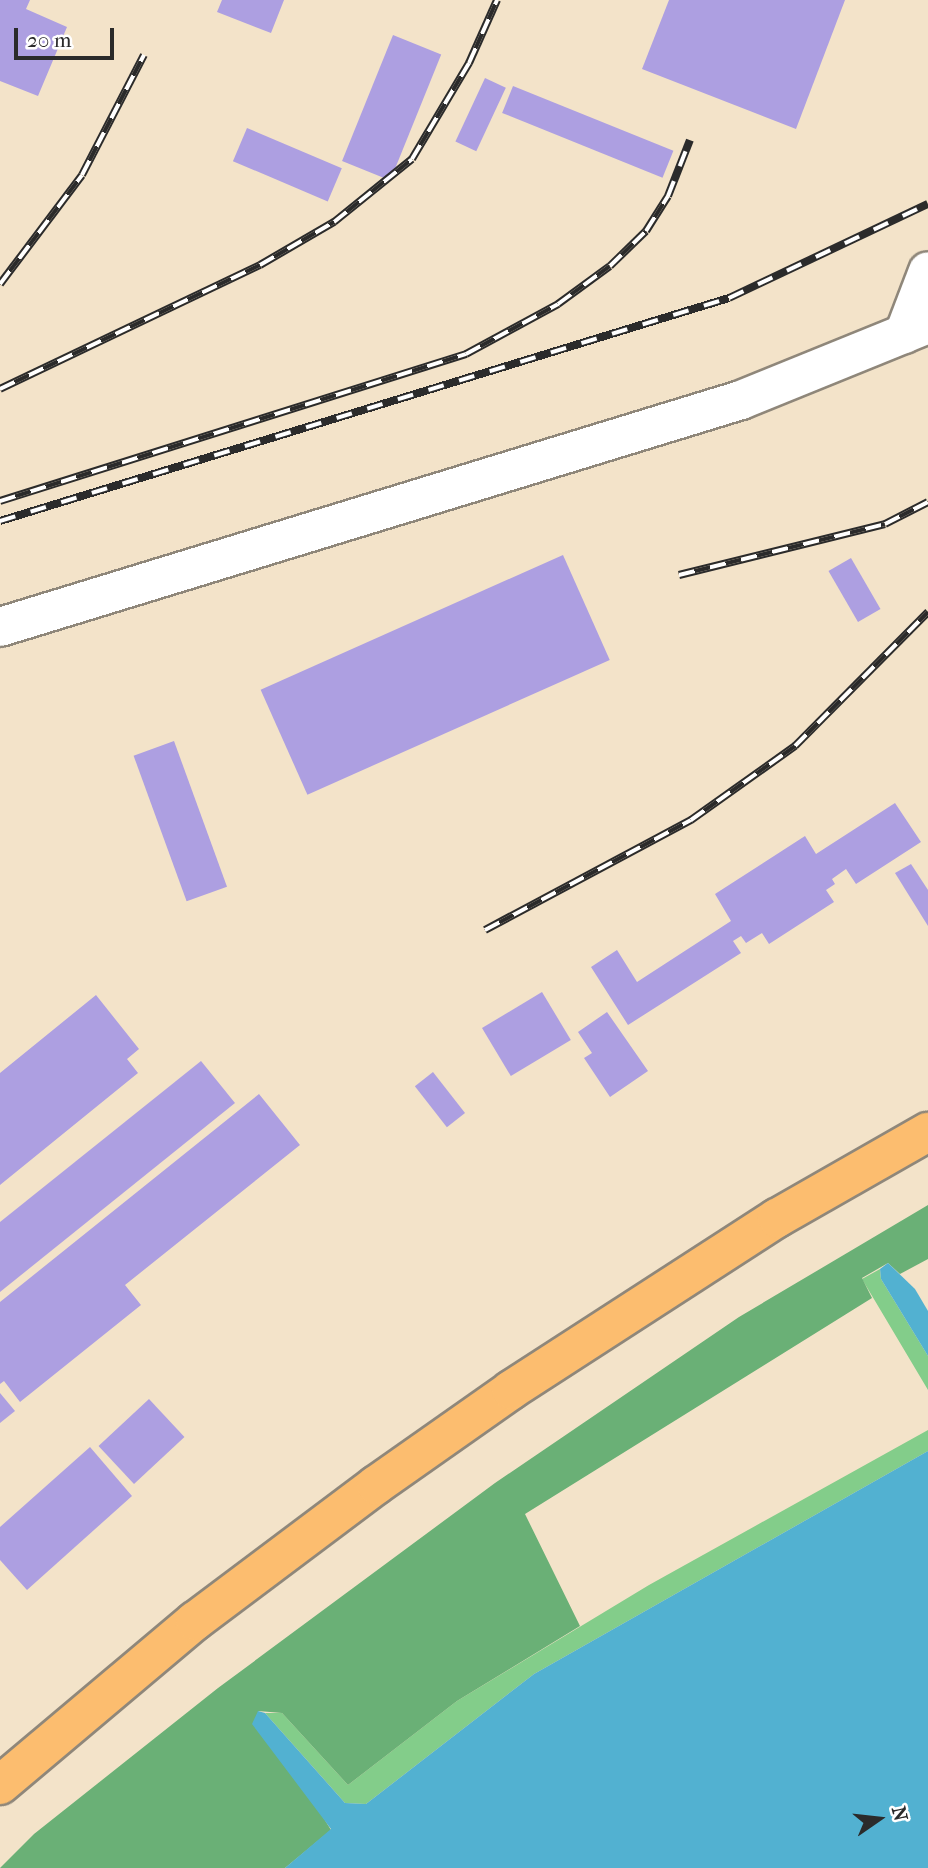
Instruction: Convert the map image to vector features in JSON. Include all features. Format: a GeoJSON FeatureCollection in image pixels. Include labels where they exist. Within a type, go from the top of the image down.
{"type":"FeatureCollection","features":[{"type":"Feature","properties":{"kind":"highway"},"geometry":{"type":"LineString","coordinates":[[0,1785],[195,1621],[376,1485],[511,1390],[777,1218],[928,1132]]}},
{"type":"Feature","properties":{"kind":"lane"},"geometry":{"type":"LineString","coordinates":[[0,627],[741,400],[916,329],[928,271]]}},
{"type":"Feature","properties":{"kind":"lane"},"geometry":{"type":"LineString","coordinates":[[0,600],[37,615]]}},
{"type":"Feature","properties":{"kind":"green space"},"geometry":{"type":"Polygon","coordinates":[[[928,1205],[928,1259],[900,1274],[888,1263],[862,1278],[872,1298],[525,1514],[580,1626],[457,1701],[348,1785],[282,1713],[258,1711],[331,1830],[285,1868],[0,1868],[34,1834],[218,1688],[495,1483],[739,1317],[928,1205]]]}},
{"type":"Feature","properties":{"kind":"green space"},"geometry":{"type":"Polygon","coordinates":[[[880,1269],[881,1279],[928,1356],[928,1390],[862,1279],[880,1269]]]}},
{"type":"Feature","properties":{"kind":"green space"},"geometry":{"type":"Polygon","coordinates":[[[928,1430],[928,1451],[534,1674],[366,1804],[345,1803],[265,1713],[282,1713],[348,1785],[457,1701],[649,1585],[928,1430]]]}},
{"type":"Feature","properties":{"kind":"water"},"geometry":{"type":"Polygon","coordinates":[[[888,1263],[915,1289],[928,1311],[928,1356],[881,1279],[880,1269],[888,1263]]]}},
{"type":"Feature","properties":{"kind":"water"},"geometry":{"type":"Polygon","coordinates":[[[928,1451],[928,1868],[285,1868],[331,1829],[252,1724],[258,1711],[265,1713],[345,1803],[366,1804],[534,1674],[928,1451]]]}},
{"type":"Feature","properties":{"kind":"building"},"geometry":{"type":"Polygon","coordinates":[[[0,0],[30,0],[26,9],[67,27],[38,96],[0,81],[0,0]]]}},
{"type":"Feature","properties":{"kind":"building"},"geometry":{"type":"Polygon","coordinates":[[[222,0],[284,0],[271,33],[217,12],[222,0]]]}},
{"type":"Feature","properties":{"kind":"building"},"geometry":{"type":"Polygon","coordinates":[[[669,0],[845,0],[796,129],[642,69],[669,0]]]}},
{"type":"Feature","properties":{"kind":"building"},"geometry":{"type":"Polygon","coordinates":[[[393,35],[441,54],[390,181],[342,161],[393,35]]]}},
{"type":"Feature","properties":{"kind":"building"},"geometry":{"type":"Polygon","coordinates":[[[485,78],[506,88],[476,151],[455,141],[485,78]]]}},
{"type":"Feature","properties":{"kind":"building"},"geometry":{"type":"Polygon","coordinates":[[[513,86],[673,151],[663,178],[502,113],[513,86]]]}},
{"type":"Feature","properties":{"kind":"building"},"geometry":{"type":"Polygon","coordinates":[[[247,128],[342,168],[328,201],[233,161],[247,128]]]}},
{"type":"Feature","properties":{"kind":"building"},"geometry":{"type":"Polygon","coordinates":[[[563,555],[610,660],[307,795],[261,690],[563,555]]]}},
{"type":"Feature","properties":{"kind":"building"},"geometry":{"type":"Polygon","coordinates":[[[851,558],[880,609],[858,622],[828,571],[851,558]]]}},
{"type":"Feature","properties":{"kind":"building"},"geometry":{"type":"Polygon","coordinates":[[[174,741],[227,887],[187,901],[134,756],[174,741]]]}},
{"type":"Feature","properties":{"kind":"building"},"geometry":{"type":"Polygon","coordinates":[[[895,803],[921,842],[856,884],[846,869],[832,879],[835,884],[826,890],[834,902],[769,944],[762,933],[746,943],[741,936],[733,941],[741,953],[628,1025],[591,967],[617,950],[637,982],[731,921],[715,894],[805,836],[816,854],[895,803]]]}},
{"type":"Feature","properties":{"kind":"building"},"geometry":{"type":"Polygon","coordinates":[[[911,864],[928,890],[928,926],[895,873],[911,864]]]}},
{"type":"Feature","properties":{"kind":"building"},"geometry":{"type":"Polygon","coordinates":[[[542,992],[571,1040],[511,1076],[482,1028],[542,992]]]}},
{"type":"Feature","properties":{"kind":"building"},"geometry":{"type":"Polygon","coordinates":[[[96,995],[139,1049],[127,1059],[138,1073],[0,1185],[0,1073],[96,995]]]}},
{"type":"Feature","properties":{"kind":"building"},"geometry":{"type":"Polygon","coordinates":[[[607,1012],[648,1071],[610,1097],[584,1058],[592,1053],[578,1032],[607,1012]]]}},
{"type":"Feature","properties":{"kind":"building"},"geometry":{"type":"Polygon","coordinates":[[[201,1061],[235,1103],[0,1292],[0,1222],[201,1061]]]}},
{"type":"Feature","properties":{"kind":"building"},"geometry":{"type":"Polygon","coordinates":[[[433,1072],[465,1113],[447,1127],[415,1086],[433,1072]]]}},
{"type":"Feature","properties":{"kind":"building"},"geometry":{"type":"Polygon","coordinates":[[[259,1094],[300,1145],[125,1285],[141,1305],[20,1402],[4,1381],[0,1384],[0,1302],[259,1094]]]}},
{"type":"Feature","properties":{"kind":"building"},"geometry":{"type":"Polygon","coordinates":[[[0,1393],[15,1411],[0,1423],[0,1393]]]}},
{"type":"Feature","properties":{"kind":"building"},"geometry":{"type":"Polygon","coordinates":[[[149,1399],[184,1437],[134,1484],[99,1446],[149,1399]]]}},
{"type":"Feature","properties":{"kind":"building"},"geometry":{"type":"Polygon","coordinates":[[[90,1447],[132,1496],[27,1590],[0,1560],[0,1527],[90,1447]]]}},
{"type":"Feature","properties":{"kind":"railway"},"geometry":{"type":"LineString","coordinates":[[0,389],[260,265],[334,222],[412,159],[469,63],[497,0]]}},
{"type":"Feature","properties":{"kind":"railway"},"geometry":{"type":"LineString","coordinates":[[0,284],[82,175],[144,55]]}},
{"type":"Feature","properties":{"kind":"railway"},"geometry":{"type":"LineString","coordinates":[[0,501],[466,354],[558,304],[610,266],[646,231],[668,196],[690,140]]}},
{"type":"Feature","properties":{"kind":"railway"},"geometry":{"type":"LineString","coordinates":[[0,521],[729,298],[928,204]]}},
{"type":"Feature","properties":{"kind":"railway"},"geometry":{"type":"LineString","coordinates":[[679,575],[885,524],[928,502]]}},
{"type":"Feature","properties":{"kind":"railway"},"geometry":{"type":"LineString","coordinates":[[485,930],[691,820],[795,746],[928,612]]}}]}
